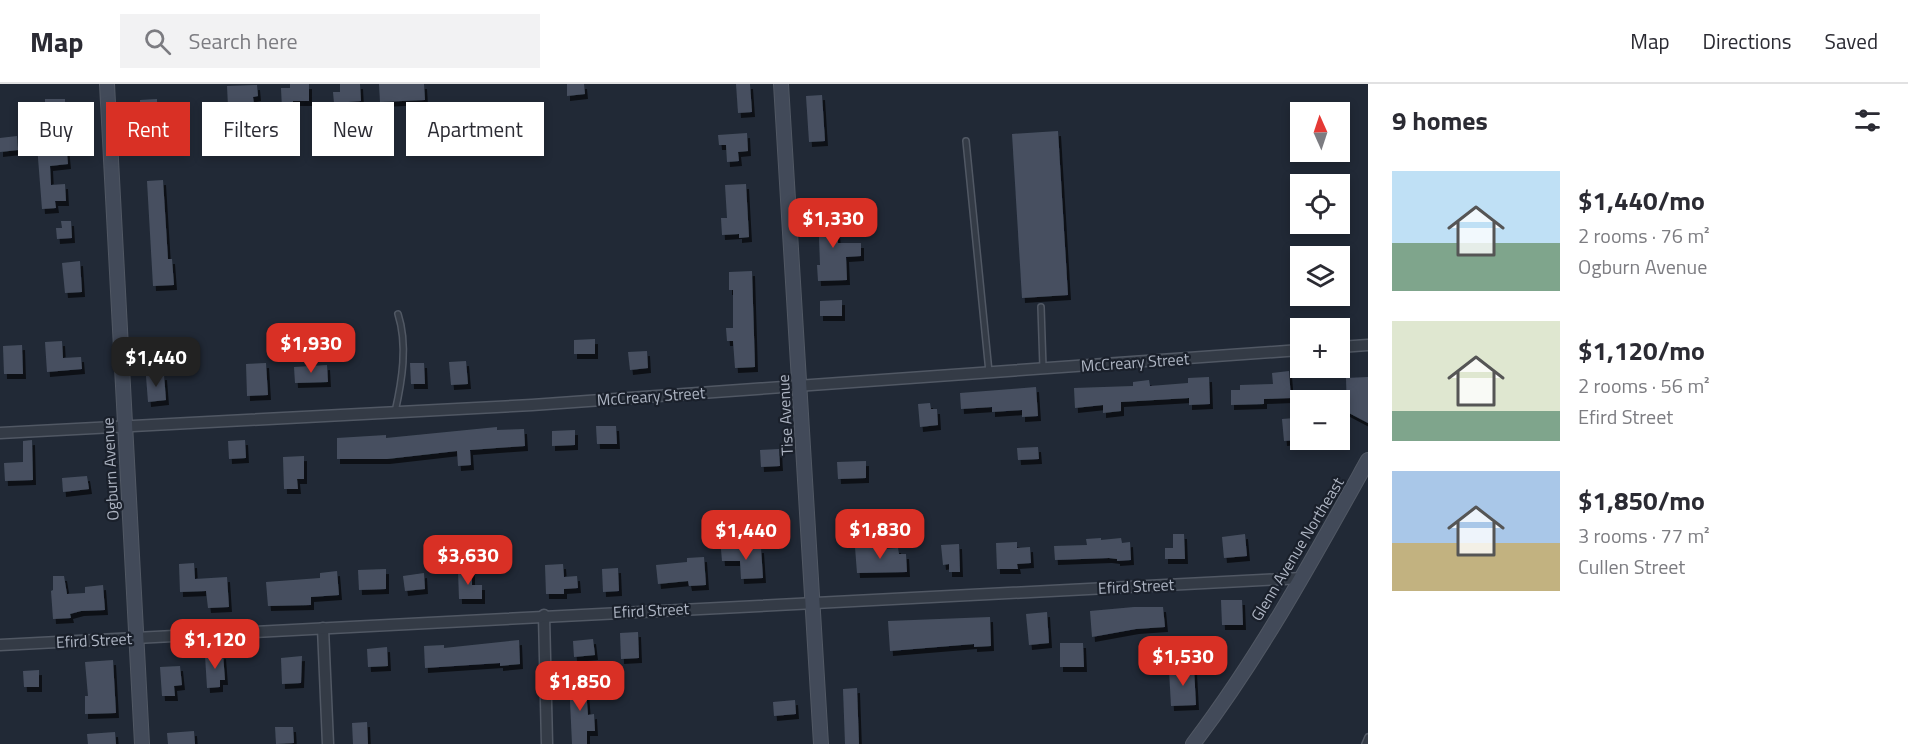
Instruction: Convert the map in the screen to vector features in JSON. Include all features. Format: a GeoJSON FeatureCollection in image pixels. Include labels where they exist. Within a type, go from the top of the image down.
{"type":"FeatureCollection","features":[{"type":"Feature","properties":{"kind":"street","name":"Ogburn Avenue"},"geometry":{"type":"LineString","coordinates":[[107,84],[142,744]]}},
{"type":"Feature","properties":{"kind":"street","name":"Tise Avenue"},"geometry":{"type":"LineString","coordinates":[[781,84],[821,744]]}},
{"type":"Feature","properties":{"kind":"street"},"geometry":{"type":"LineString","coordinates":[[1350,346],[1368,345]]}},
{"type":"Feature","properties":{"kind":"street","name":"McCreary Street"},"geometry":{"type":"LineString","coordinates":[[0,433],[395,412],[1290,351]]}},
{"type":"Feature","properties":{"kind":"street","name":"Glenn Avenue Northeast"},"geometry":{"type":"LineString","coordinates":[[1192,744],[1216,712],[1302,578],[1368,460]]}},
{"type":"Feature","properties":{"kind":"street","name":"Efird Street"},"geometry":{"type":"LineString","coordinates":[[0,645],[813,601],[1302,578]]}},
{"type":"Feature","properties":{"kind":"street"},"geometry":{"type":"LineString","coordinates":[[544,615],[547,744]]}},
{"type":"Feature","properties":{"kind":"street"},"geometry":{"type":"LineString","coordinates":[[323,628],[328,744]]}},
{"type":"Feature","properties":{"kind":"lane"},"geometry":{"type":"LineString","coordinates":[[966,141],[989,372]]}},
{"type":"Feature","properties":{"kind":"lane"},"geometry":{"type":"LineString","coordinates":[[1041,307],[1043,368]]}},
{"type":"Feature","properties":{"kind":"lane"},"geometry":{"type":"LineString","coordinates":[[395,412],[403,329],[398,314]]}},
{"type":"Feature","properties":{"kind":"lane"},"geometry":{"type":"LineString","coordinates":[[1365,744],[1368,737]]}},
{"type":"Feature","properties":{"kind":"building"},"geometry":{"type":"Polygon","coordinates":[[[290,84],[309,84],[309,101],[282,102],[281,88],[290,88],[290,84]]]}},
{"type":"Feature","properties":{"kind":"building"},"geometry":{"type":"Polygon","coordinates":[[[340,84],[360,84],[361,101],[334,102],[333,92],[340,92],[340,84]]]}},
{"type":"Feature","properties":{"kind":"building"},"geometry":{"type":"Polygon","coordinates":[[[379,84],[424,84],[425,100],[380,102],[379,84]]]}},
{"type":"Feature","properties":{"kind":"building"},"geometry":{"type":"Polygon","coordinates":[[[567,84],[584,84],[585,94],[567,96],[567,84]]]}},
{"type":"Feature","properties":{"kind":"building"},"geometry":{"type":"Polygon","coordinates":[[[736,84],[750,84],[752,112],[738,113],[736,84]]]}},
{"type":"Feature","properties":{"kind":"building"},"geometry":{"type":"Polygon","coordinates":[[[257,85],[258,96],[253,97],[254,102],[228,102],[227,86],[257,85]]]}},
{"type":"Feature","properties":{"kind":"building"},"geometry":{"type":"Polygon","coordinates":[[[822,95],[825,141],[809,142],[806,96],[822,95]]]}},
{"type":"Feature","properties":{"kind":"building"},"geometry":{"type":"Polygon","coordinates":[[[45,99],[65,99],[65,102],[45,102],[45,99]]]}},
{"type":"Feature","properties":{"kind":"building"},"geometry":{"type":"Polygon","coordinates":[[[157,99],[157,102],[140,102],[140,100],[157,99]]]}},
{"type":"Feature","properties":{"kind":"building"},"geometry":{"type":"Polygon","coordinates":[[[1058,131],[1068,295],[1022,298],[1012,134],[1058,131]]]}},
{"type":"Feature","properties":{"kind":"building"},"geometry":{"type":"Polygon","coordinates":[[[747,133],[748,151],[738,152],[739,161],[727,162],[726,145],[719,145],[718,135],[747,133]]]}},
{"type":"Feature","properties":{"kind":"building"},"geometry":{"type":"Polygon","coordinates":[[[17,136],[18,150],[0,152],[0,138],[17,136]]]}},
{"type":"Feature","properties":{"kind":"building"},"geometry":{"type":"Polygon","coordinates":[[[38,156],[67,156],[68,164],[50,166],[51,185],[65,184],[66,201],[55,201],[56,208],[42,209],[38,156]]]}},
{"type":"Feature","properties":{"kind":"building"},"geometry":{"type":"Polygon","coordinates":[[[163,180],[168,259],[172,259],[174,285],[153,286],[147,181],[163,180]]]}},
{"type":"Feature","properties":{"kind":"building"},"geometry":{"type":"Polygon","coordinates":[[[746,184],[749,237],[739,238],[739,234],[722,235],[721,218],[727,218],[725,185],[746,184]]]}},
{"type":"Feature","properties":{"kind":"building"},"geometry":{"type":"Polygon","coordinates":[[[835,208],[838,243],[861,243],[861,256],[846,257],[847,280],[818,281],[817,265],[820,265],[818,209],[835,208]]]}},
{"type":"Feature","properties":{"kind":"building"},"geometry":{"type":"Polygon","coordinates":[[[61,221],[71,221],[72,238],[57,239],[56,228],[62,228],[61,221]]]}},
{"type":"Feature","properties":{"kind":"building"},"geometry":{"type":"Polygon","coordinates":[[[80,261],[82,292],[65,293],[62,263],[80,261]]]}},
{"type":"Feature","properties":{"kind":"building"},"geometry":{"type":"Polygon","coordinates":[[[752,271],[755,367],[735,368],[733,341],[727,341],[726,328],[733,328],[733,290],[729,290],[729,272],[752,271]]]}},
{"type":"Feature","properties":{"kind":"building"},"geometry":{"type":"Polygon","coordinates":[[[842,300],[842,316],[820,316],[820,301],[842,300]]]}},
{"type":"Feature","properties":{"kind":"building"},"geometry":{"type":"Polygon","coordinates":[[[595,339],[595,354],[574,354],[574,340],[595,339]]]}},
{"type":"Feature","properties":{"kind":"building"},"geometry":{"type":"Polygon","coordinates":[[[62,341],[63,358],[81,357],[82,369],[47,372],[45,342],[62,341]]]}},
{"type":"Feature","properties":{"kind":"building"},"geometry":{"type":"Polygon","coordinates":[[[22,345],[23,374],[4,374],[3,346],[22,345]]]}},
{"type":"Feature","properties":{"kind":"building"},"geometry":{"type":"Polygon","coordinates":[[[647,351],[648,368],[630,370],[628,352],[647,351]]]}},
{"type":"Feature","properties":{"kind":"building"},"geometry":{"type":"Polygon","coordinates":[[[466,361],[468,384],[451,385],[449,362],[466,361]]]}},
{"type":"Feature","properties":{"kind":"building"},"geometry":{"type":"Polygon","coordinates":[[[266,363],[268,395],[247,396],[246,364],[266,363]]]}},
{"type":"Feature","properties":{"kind":"building"},"geometry":{"type":"Polygon","coordinates":[[[410,363],[424,363],[425,384],[411,384],[410,363]]]}},
{"type":"Feature","properties":{"kind":"building"},"geometry":{"type":"Polygon","coordinates":[[[327,365],[328,382],[295,383],[294,367],[327,365]]]}},
{"type":"Feature","properties":{"kind":"building"},"geometry":{"type":"Polygon","coordinates":[[[1289,371],[1290,398],[1264,399],[1264,404],[1231,405],[1231,390],[1240,390],[1240,385],[1273,384],[1272,373],[1289,371]]]}},
{"type":"Feature","properties":{"kind":"building"},"geometry":{"type":"Polygon","coordinates":[[[164,375],[166,400],[148,402],[146,376],[164,375]]]}},
{"type":"Feature","properties":{"kind":"building"},"geometry":{"type":"Polygon","coordinates":[[[1209,377],[1210,404],[1189,405],[1189,398],[1121,402],[1121,411],[1103,413],[1103,405],[1075,408],[1074,388],[1133,386],[1133,382],[1149,380],[1150,386],[1188,383],[1188,378],[1209,377]]]}},
{"type":"Feature","properties":{"kind":"building"},"geometry":{"type":"Polygon","coordinates":[[[1368,377],[1368,423],[1350,414],[1350,390],[1346,390],[1346,378],[1368,377]]]}},
{"type":"Feature","properties":{"kind":"building"},"geometry":{"type":"Polygon","coordinates":[[[1036,387],[1038,416],[1022,417],[1022,410],[992,412],[992,407],[961,409],[960,393],[1036,387]]]}},
{"type":"Feature","properties":{"kind":"building"},"geometry":{"type":"Polygon","coordinates":[[[930,403],[931,409],[937,409],[938,425],[920,427],[918,404],[930,403]]]}},
{"type":"Feature","properties":{"kind":"building"},"geometry":{"type":"Polygon","coordinates":[[[1290,418],[1290,441],[1284,441],[1282,419],[1290,418]]]}},
{"type":"Feature","properties":{"kind":"building"},"geometry":{"type":"Polygon","coordinates":[[[596,426],[616,426],[617,444],[597,444],[596,426]]]}},
{"type":"Feature","properties":{"kind":"building"},"geometry":{"type":"Polygon","coordinates":[[[497,427],[497,430],[524,429],[525,446],[470,450],[471,465],[458,466],[457,451],[387,459],[337,459],[337,438],[386,435],[386,438],[497,427]]]}},
{"type":"Feature","properties":{"kind":"building"},"geometry":{"type":"Polygon","coordinates":[[[575,430],[575,445],[552,446],[552,431],[575,430]]]}},
{"type":"Feature","properties":{"kind":"building"},"geometry":{"type":"Polygon","coordinates":[[[32,440],[33,480],[5,481],[4,463],[23,462],[23,441],[32,440]]]}},
{"type":"Feature","properties":{"kind":"building"},"geometry":{"type":"Polygon","coordinates":[[[245,440],[246,458],[229,459],[228,441],[245,440]]]}},
{"type":"Feature","properties":{"kind":"building"},"geometry":{"type":"Polygon","coordinates":[[[1038,447],[1039,459],[1018,460],[1017,448],[1038,447]]]}},
{"type":"Feature","properties":{"kind":"building"},"geometry":{"type":"Polygon","coordinates":[[[779,449],[780,466],[761,467],[760,450],[779,449]]]}},
{"type":"Feature","properties":{"kind":"building"},"geometry":{"type":"Polygon","coordinates":[[[304,456],[304,479],[297,479],[298,489],[284,489],[283,457],[304,456]]]}},
{"type":"Feature","properties":{"kind":"building"},"geometry":{"type":"Polygon","coordinates":[[[866,461],[866,478],[838,479],[837,462],[866,461]]]}},
{"type":"Feature","properties":{"kind":"building"},"geometry":{"type":"Polygon","coordinates":[[[87,476],[89,489],[63,492],[62,478],[87,476]]]}},
{"type":"Feature","properties":{"kind":"building"},"geometry":{"type":"Polygon","coordinates":[[[1173,534],[1184,534],[1185,559],[1165,559],[1165,548],[1173,548],[1173,534]]]}},
{"type":"Feature","properties":{"kind":"building"},"geometry":{"type":"Polygon","coordinates":[[[1245,534],[1247,556],[1224,558],[1222,537],[1245,534]]]}},
{"type":"Feature","properties":{"kind":"building"},"geometry":{"type":"Polygon","coordinates":[[[1101,538],[1101,540],[1121,538],[1122,543],[1130,542],[1131,560],[1117,561],[1117,559],[1109,558],[1055,560],[1054,546],[1087,545],[1086,539],[1101,538]]]}},
{"type":"Feature","properties":{"kind":"building"},"geometry":{"type":"Polygon","coordinates":[[[1017,542],[1017,548],[1030,547],[1031,563],[1017,564],[1018,569],[997,569],[996,543],[1017,542]]]}},
{"type":"Feature","properties":{"kind":"building"},"geometry":{"type":"Polygon","coordinates":[[[959,544],[960,572],[949,572],[949,564],[943,565],[941,545],[959,544]]]}},
{"type":"Feature","properties":{"kind":"building"},"geometry":{"type":"Polygon","coordinates":[[[874,546],[874,550],[898,548],[899,554],[906,554],[907,572],[857,573],[855,547],[874,546]]]}},
{"type":"Feature","properties":{"kind":"building"},"geometry":{"type":"Polygon","coordinates":[[[761,548],[763,578],[741,579],[740,561],[722,561],[721,549],[761,548]]]}},
{"type":"Feature","properties":{"kind":"building"},"geometry":{"type":"Polygon","coordinates":[[[704,557],[706,585],[689,586],[688,581],[658,584],[656,565],[687,562],[687,558],[704,557]]]}},
{"type":"Feature","properties":{"kind":"building"},"geometry":{"type":"Polygon","coordinates":[[[194,563],[195,579],[227,577],[229,607],[208,608],[206,591],[180,592],[179,564],[194,563]]]}},
{"type":"Feature","properties":{"kind":"building"},"geometry":{"type":"Polygon","coordinates":[[[563,564],[564,577],[577,576],[578,588],[564,589],[564,594],[546,594],[545,565],[563,564]]]}},
{"type":"Feature","properties":{"kind":"building"},"geometry":{"type":"Polygon","coordinates":[[[618,568],[619,591],[603,592],[602,569],[618,568]]]}},
{"type":"Feature","properties":{"kind":"building"},"geometry":{"type":"Polygon","coordinates":[[[386,569],[386,589],[359,590],[358,570],[386,569]]]}},
{"type":"Feature","properties":{"kind":"building"},"geometry":{"type":"Polygon","coordinates":[[[458,570],[472,570],[472,585],[482,585],[482,599],[459,599],[458,570]]]}},
{"type":"Feature","properties":{"kind":"building"},"geometry":{"type":"Polygon","coordinates":[[[337,571],[339,595],[311,597],[311,605],[268,606],[266,582],[320,578],[320,573],[337,571]]]}},
{"type":"Feature","properties":{"kind":"building"},"geometry":{"type":"Polygon","coordinates":[[[424,573],[425,589],[405,591],[403,576],[424,573]]]}},
{"type":"Feature","properties":{"kind":"building"},"geometry":{"type":"Polygon","coordinates":[[[53,576],[64,576],[67,594],[85,593],[85,587],[103,585],[105,610],[81,611],[70,614],[71,618],[53,619],[51,591],[53,590],[53,576]]]}},
{"type":"Feature","properties":{"kind":"building"},"geometry":{"type":"Polygon","coordinates":[[[1221,600],[1242,600],[1243,625],[1222,625],[1221,600]]]}},
{"type":"Feature","properties":{"kind":"building"},"geometry":{"type":"Polygon","coordinates":[[[1163,607],[1165,627],[1136,629],[1092,637],[1090,611],[1163,607]]]}},
{"type":"Feature","properties":{"kind":"building"},"geometry":{"type":"Polygon","coordinates":[[[1047,612],[1049,643],[1029,645],[1026,614],[1047,612]]]}},
{"type":"Feature","properties":{"kind":"building"},"geometry":{"type":"Polygon","coordinates":[[[990,617],[991,646],[974,647],[974,644],[890,651],[888,621],[990,617]]]}},
{"type":"Feature","properties":{"kind":"building"},"geometry":{"type":"Polygon","coordinates":[[[638,632],[639,658],[621,659],[620,633],[638,632]]]}},
{"type":"Feature","properties":{"kind":"building"},"geometry":{"type":"Polygon","coordinates":[[[593,639],[595,655],[574,657],[573,641],[593,639]]]}},
{"type":"Feature","properties":{"kind":"building"},"geometry":{"type":"Polygon","coordinates":[[[519,640],[520,664],[500,666],[500,663],[425,668],[424,646],[444,645],[444,648],[519,640]]]}},
{"type":"Feature","properties":{"kind":"building"},"geometry":{"type":"Polygon","coordinates":[[[1060,643],[1083,643],[1084,667],[1060,667],[1060,643]]]}},
{"type":"Feature","properties":{"kind":"building"},"geometry":{"type":"Polygon","coordinates":[[[387,647],[388,666],[368,667],[367,649],[387,647]]]}},
{"type":"Feature","properties":{"kind":"building"},"geometry":{"type":"Polygon","coordinates":[[[223,654],[225,680],[220,680],[220,687],[207,688],[205,655],[223,654]]]}},
{"type":"Feature","properties":{"kind":"building"},"geometry":{"type":"Polygon","coordinates":[[[302,656],[301,683],[282,684],[281,658],[302,656]]]}},
{"type":"Feature","properties":{"kind":"building"},"geometry":{"type":"Polygon","coordinates":[[[113,660],[116,713],[85,714],[85,696],[88,696],[85,662],[113,660]]]}},
{"type":"Feature","properties":{"kind":"building"},"geometry":{"type":"Polygon","coordinates":[[[180,666],[182,685],[174,686],[175,696],[162,696],[160,667],[180,666]]]}},
{"type":"Feature","properties":{"kind":"building"},"geometry":{"type":"Polygon","coordinates":[[[1194,668],[1196,705],[1171,706],[1169,670],[1194,668]]]}},
{"type":"Feature","properties":{"kind":"building"},"geometry":{"type":"Polygon","coordinates":[[[39,670],[39,687],[24,687],[23,671],[39,670]]]}},
{"type":"Feature","properties":{"kind":"building"},"geometry":{"type":"Polygon","coordinates":[[[585,677],[588,715],[594,714],[595,731],[587,731],[587,744],[572,744],[569,679],[585,677]]]}},
{"type":"Feature","properties":{"kind":"building"},"geometry":{"type":"Polygon","coordinates":[[[857,688],[859,744],[845,744],[843,689],[857,688]]]}},
{"type":"Feature","properties":{"kind":"building"},"geometry":{"type":"Polygon","coordinates":[[[795,700],[796,714],[774,716],[773,702],[795,700]]]}},
{"type":"Feature","properties":{"kind":"building"},"geometry":{"type":"Polygon","coordinates":[[[367,722],[368,744],[353,744],[352,723],[367,722]]]}},
{"type":"Feature","properties":{"kind":"building"},"geometry":{"type":"Polygon","coordinates":[[[275,727],[293,727],[294,743],[276,744],[275,727]]]}},
{"type":"Feature","properties":{"kind":"building"},"geometry":{"type":"Polygon","coordinates":[[[194,731],[195,744],[168,744],[167,733],[194,731]]]}},
{"type":"Feature","properties":{"kind":"building"},"geometry":{"type":"Polygon","coordinates":[[[115,732],[116,744],[88,744],[87,734],[115,732]]]}}]}
